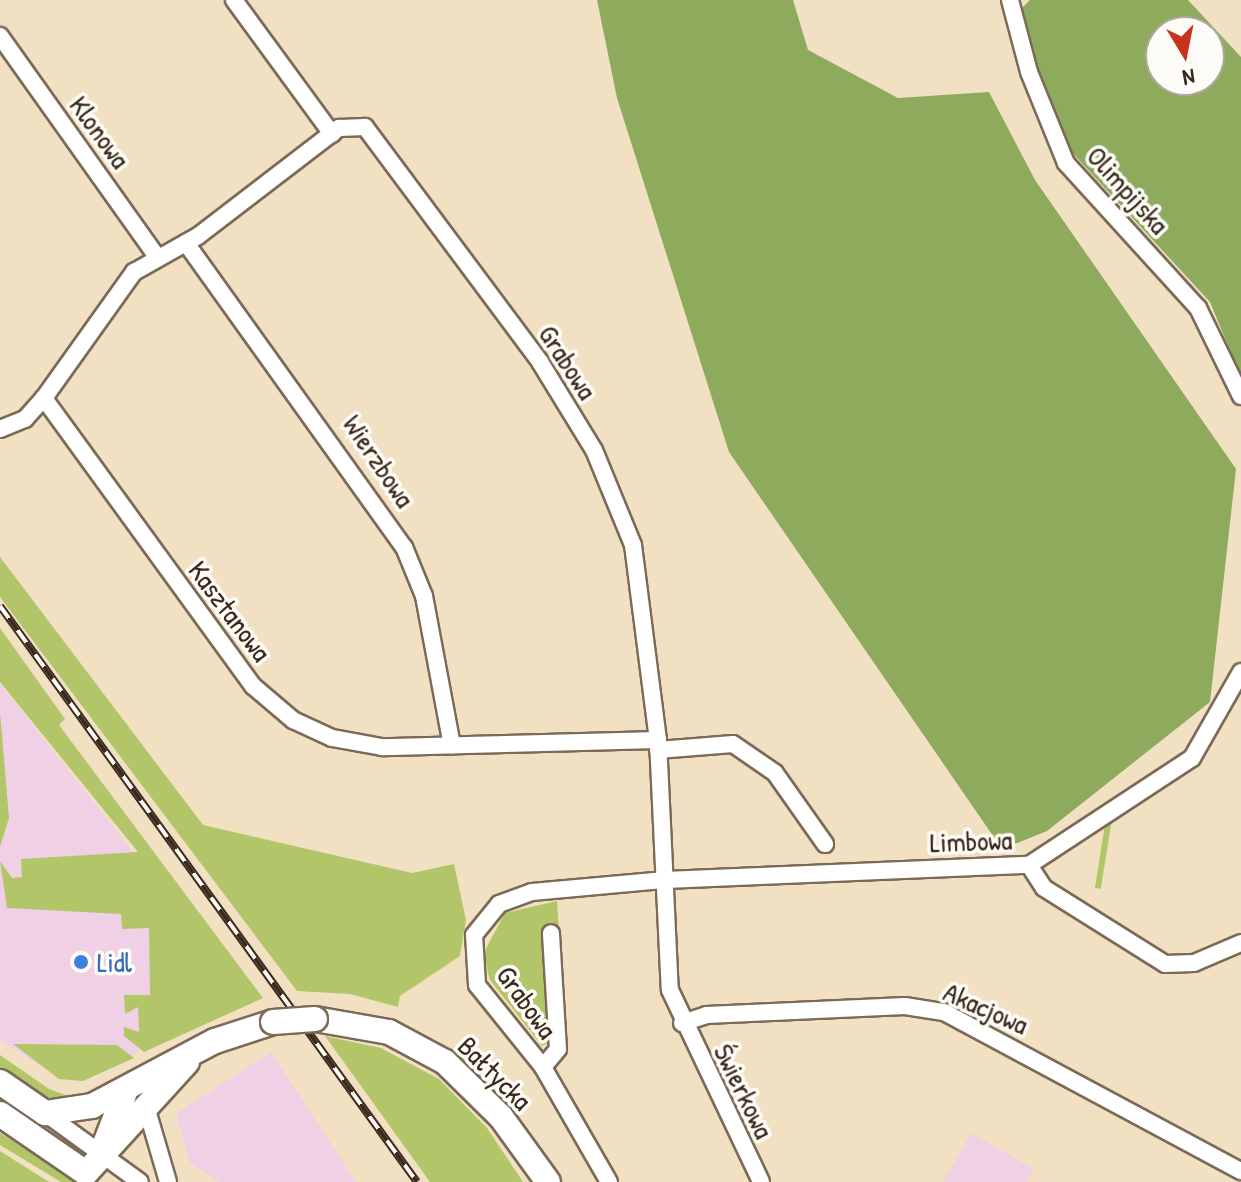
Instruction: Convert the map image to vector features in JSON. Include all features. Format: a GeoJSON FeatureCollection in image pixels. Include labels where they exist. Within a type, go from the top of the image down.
{"type":"FeatureCollection","features":[{"type":"Feature","properties":{"kind":"main road","name":"Bałtycka"},"geometry":{"type":"LineString","coordinates":[[45,1113],[124,1095],[197,1051],[273,1022],[315,1019],[389,1032],[445,1062],[488,1102],[548,1182]]}},
{"type":"Feature","properties":{"kind":"main road","name":"Bałtycka"},"geometry":{"type":"LineString","coordinates":[[96,1170],[197,1051]]}},
{"type":"Feature","properties":{"kind":"main road"},"geometry":{"type":"LineString","coordinates":[[0,1082],[45,1113]]}},
{"type":"Feature","properties":{"kind":"main road"},"geometry":{"type":"LineString","coordinates":[[0,1114],[96,1170],[124,1095]]}},
{"type":"Feature","properties":{"kind":"street"},"geometry":{"type":"LineString","coordinates":[[0,429],[25,419],[44,398],[134,272],[186,243],[332,134],[234,0]]}},
{"type":"Feature","properties":{"kind":"street","name":"Olimpijska"},"geometry":{"type":"LineString","coordinates":[[1010,0],[1066,163],[1198,308],[1241,396]]}},
{"type":"Feature","properties":{"kind":"street","name":"Klonowa"},"geometry":{"type":"LineString","coordinates":[[0,36],[158,258]]}},
{"type":"Feature","properties":{"kind":"street","name":"Grabowa"},"geometry":{"type":"LineString","coordinates":[[332,134],[347,125],[365,127],[540,362],[594,450],[633,545],[658,745],[670,990],[682,1023]]}},
{"type":"Feature","properties":{"kind":"street","name":"Wierzbowa"},"geometry":{"type":"LineString","coordinates":[[186,243],[404,547],[424,596],[452,745]]}},
{"type":"Feature","properties":{"kind":"street","name":"Kasztanowa"},"geometry":{"type":"LineString","coordinates":[[44,398],[253,686],[293,720],[332,738],[382,747],[733,744],[775,773],[825,844]]}},
{"type":"Feature","properties":{"kind":"street"},"geometry":{"type":"LineString","coordinates":[[1029,865],[1192,758],[1241,672]]}},
{"type":"Feature","properties":{"kind":"street","name":"Limbowa"},"geometry":{"type":"LineString","coordinates":[[665,880],[1029,865],[1044,888],[1165,964],[1194,963],[1241,943]]}},
{"type":"Feature","properties":{"kind":"street","name":"Grabowa"},"geometry":{"type":"LineString","coordinates":[[609,1182],[543,1067],[477,985],[471,948],[484,917],[532,892],[665,880]]}},
{"type":"Feature","properties":{"kind":"street","name":"Grabowa"},"geometry":{"type":"LineString","coordinates":[[543,1067],[558,1049],[551,933]]}},
{"type":"Feature","properties":{"kind":"street","name":"Akacjowa"},"geometry":{"type":"LineString","coordinates":[[682,1023],[706,1015],[905,1006],[944,1012],[1241,1171]]}},
{"type":"Feature","properties":{"kind":"street","name":"Świerkowa"},"geometry":{"type":"LineString","coordinates":[[682,1023],[761,1182]]}},
{"type":"Feature","properties":{"kind":"street"},"geometry":{"type":"LineString","coordinates":[[147,1110],[168,1182]]}},
{"type":"Feature","properties":{"kind":"street"},"geometry":{"type":"LineString","coordinates":[[45,1113],[96,1170],[140,1182]]}},
{"type":"Feature","properties":{"kind":"shaded area"},"geometry":{"type":"Polygon","coordinates":[[[0,684],[149,872],[153,1041],[126,1060],[37,1064],[0,1040],[0,684]]]}},
{"type":"Feature","properties":{"kind":"shaded area"},"geometry":{"type":"Polygon","coordinates":[[[271,1052],[356,1182],[219,1182],[190,1163],[176,1114],[271,1052]]]}},
{"type":"Feature","properties":{"kind":"shaded area"},"geometry":{"type":"Polygon","coordinates":[[[971,1133],[1034,1169],[1026,1182],[943,1182],[971,1133]]]}},
{"type":"Feature","properties":{"kind":"green space"},"geometry":{"type":"Polygon","coordinates":[[[597,0],[793,0],[808,50],[898,98],[989,92],[1035,180],[1236,469],[1210,702],[1047,831],[1002,849],[729,452],[617,98],[597,0]]]}},
{"type":"Feature","properties":{"kind":"green space"},"geometry":{"type":"Polygon","coordinates":[[[1030,0],[1188,0],[1203,16],[1145,16],[1145,96],[1225,96],[1225,40],[1241,57],[1241,377],[1210,302],[1066,146],[1036,74],[1021,9],[1030,0]]]}},
{"type":"Feature","properties":{"kind":"green space"},"geometry":{"type":"Polygon","coordinates":[[[0,557],[203,825],[412,873],[454,864],[466,920],[460,956],[400,996],[398,1007],[350,994],[297,991],[0,597],[0,557]]]}},
{"type":"Feature","properties":{"kind":"green space"},"geometry":{"type":"Polygon","coordinates":[[[0,628],[65,719],[59,725],[263,998],[144,1052],[124,1036],[124,1027],[139,1032],[138,1007],[125,1014],[124,995],[150,995],[149,928],[122,929],[121,914],[7,908],[0,861],[12,878],[22,877],[21,859],[138,852],[0,682],[0,628]]]}},
{"type":"Feature","properties":{"kind":"green space"},"geometry":{"type":"Polygon","coordinates":[[[0,712],[9,818],[0,847],[0,712]]]}},
{"type":"Feature","properties":{"kind":"green space"},"geometry":{"type":"Polygon","coordinates":[[[1109,799],[1115,800],[1101,889],[1095,888],[1109,799]]]}},
{"type":"Feature","properties":{"kind":"green space"},"geometry":{"type":"Polygon","coordinates":[[[557,901],[559,932],[542,934],[548,1043],[542,1046],[490,980],[483,954],[505,913],[557,901]]]}},
{"type":"Feature","properties":{"kind":"green space"},"geometry":{"type":"Polygon","coordinates":[[[325,1036],[381,1048],[439,1079],[487,1128],[523,1182],[430,1182],[325,1036]]]}},
{"type":"Feature","properties":{"kind":"green space"},"geometry":{"type":"Polygon","coordinates":[[[13,1044],[117,1045],[134,1058],[83,1081],[59,1079],[13,1044]]]}},
{"type":"Feature","properties":{"kind":"green space"},"geometry":{"type":"Polygon","coordinates":[[[0,1055],[49,1089],[82,1101],[42,1097],[0,1071],[0,1055]]]}},
{"type":"Feature","properties":{"kind":"green space"},"geometry":{"type":"Polygon","coordinates":[[[0,1133],[79,1182],[61,1182],[0,1145],[0,1133]]]}},
{"type":"Feature","properties":{"kind":"green space"},"geometry":{"type":"Polygon","coordinates":[[[0,1151],[49,1182],[0,1182],[0,1151]]]}},
{"type":"Feature","properties":{"kind":"railway"},"geometry":{"type":"LineString","coordinates":[[0,606],[417,1182]]}},
{"type":"Feature","properties":{"kind":"place","name":"Lidl"},"geometry":{"type":"Point","coordinates":[81,962]}}]}
